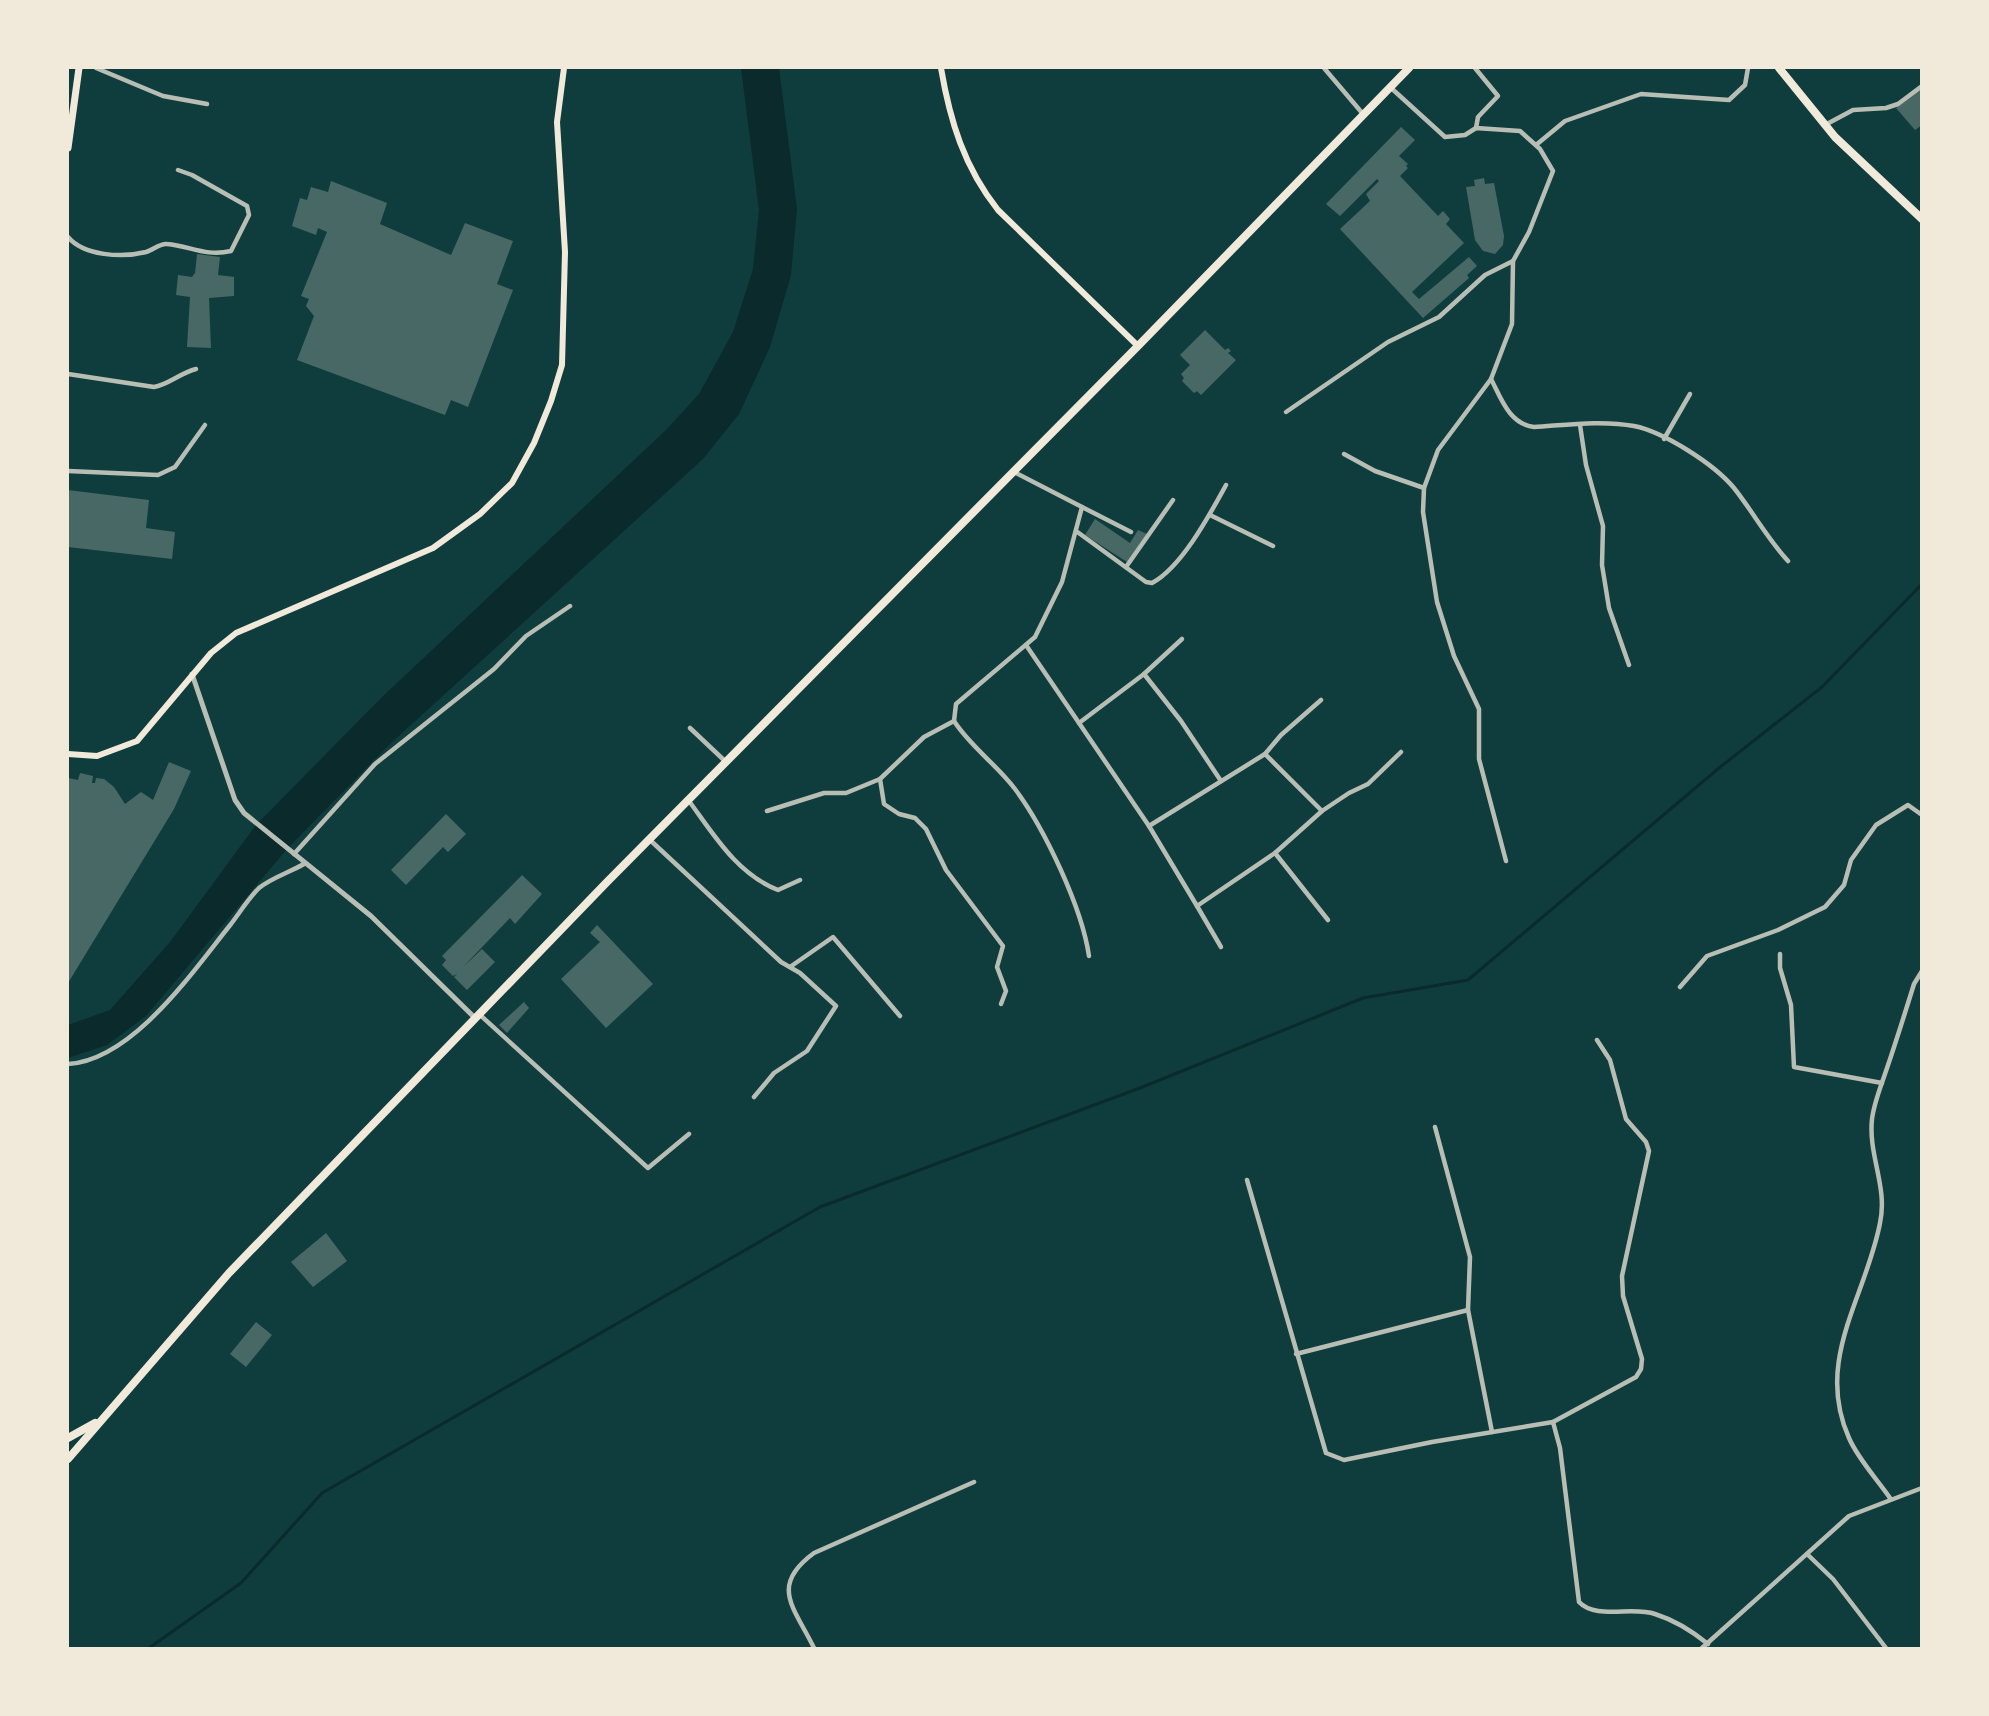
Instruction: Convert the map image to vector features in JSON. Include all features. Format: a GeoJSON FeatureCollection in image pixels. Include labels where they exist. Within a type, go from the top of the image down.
{"type":"FeatureCollection","features":[{"type":"Feature","properties":{"kind":"highway"},"geometry":{"type":"LineString","coordinates":[[68,1459],[229,1273],[477,1016],[1409,68]]}},
{"type":"Feature","properties":{"kind":"highway"},"geometry":{"type":"LineString","coordinates":[[1779,68],[1825,125],[1922,219]]}},
{"type":"Feature","properties":{"kind":"highway"},"geometry":{"type":"LineString","coordinates":[[68,1438],[99,1421]]}},
{"type":"Feature","properties":{"kind":"main road"},"geometry":{"type":"LineString","coordinates":[[68,148],[79,68]]}},
{"type":"Feature","properties":{"kind":"main road"},"geometry":{"type":"LineString","coordinates":[[68,754],[97,756],[137,741],[211,653],[236,633],[433,548],[480,514],[512,483],[543,422],[561,365],[565,329],[565,252],[557,122],[564,68]]}},
{"type":"Feature","properties":{"kind":"main road"},"geometry":{"type":"LineString","coordinates":[[940,68],[955,135],[981,189],[998,210],[1138,346]]}},
{"type":"Feature","properties":{"kind":"street"},"geometry":{"type":"LineString","coordinates":[[96,68],[163,96],[207,104]]}},
{"type":"Feature","properties":{"kind":"street"},"geometry":{"type":"LineString","coordinates":[[1324,68],[1343,94],[1363,114]]}},
{"type":"Feature","properties":{"kind":"street"},"geometry":{"type":"LineString","coordinates":[[1475,68],[1498,96],[1478,117],[1476,128]]}},
{"type":"Feature","properties":{"kind":"street"},"geometry":{"type":"LineString","coordinates":[[1536,145],[1565,121],[1641,94],[1729,100],[1745,85],[1748,68]]}},
{"type":"Feature","properties":{"kind":"street"},"geometry":{"type":"LineString","coordinates":[[1825,125],[1853,110],[1886,108],[1898,104],[1922,86]]}},
{"type":"Feature","properties":{"kind":"street"},"geometry":{"type":"LineString","coordinates":[[1390,87],[1445,138],[1465,135],[1476,128],[1520,131],[1536,145],[1551,165],[1552,177],[1529,232],[1513,261],[1512,324],[1491,379],[1438,450],[1424,488],[1423,521],[1437,602],[1454,656],[1479,709],[1479,759],[1506,861]]}},
{"type":"Feature","properties":{"kind":"street"},"geometry":{"type":"LineString","coordinates":[[68,237],[75,246],[85,250],[114,254],[135,254],[168,244],[210,254],[231,251],[249,215],[247,206],[192,175],[178,170]]}},
{"type":"Feature","properties":{"kind":"street"},"geometry":{"type":"LineString","coordinates":[[1286,412],[1388,342],[1439,317],[1485,275],[1513,261]]}},
{"type":"Feature","properties":{"kind":"street"},"geometry":{"type":"LineString","coordinates":[[68,374],[154,387],[163,386],[182,373],[196,369]]}},
{"type":"Feature","properties":{"kind":"street"},"geometry":{"type":"LineString","coordinates":[[1491,379],[1505,405],[1522,425],[1635,426],[1664,439],[1718,472],[1733,488],[1770,542],[1788,561]]}},
{"type":"Feature","properties":{"kind":"street"},"geometry":{"type":"LineString","coordinates":[[1664,439],[1689,394]]}},
{"type":"Feature","properties":{"kind":"street"},"geometry":{"type":"LineString","coordinates":[[68,471],[158,475],[175,467],[205,425]]}},
{"type":"Feature","properties":{"kind":"street"},"geometry":{"type":"LineString","coordinates":[[1580,425],[1586,465],[1603,526],[1602,565],[1609,608],[1629,665]]}},
{"type":"Feature","properties":{"kind":"street"},"geometry":{"type":"LineString","coordinates":[[1344,454],[1375,471],[1424,488]]}},
{"type":"Feature","properties":{"kind":"street"},"geometry":{"type":"LineString","coordinates":[[1014,472],[1131,532]]}},
{"type":"Feature","properties":{"kind":"street"},"geometry":{"type":"LineString","coordinates":[[1076,531],[1146,582],[1157,580],[1178,559],[1210,515],[1226,485]]}},
{"type":"Feature","properties":{"kind":"street"},"geometry":{"type":"LineString","coordinates":[[1126,567],[1173,500]]}},
{"type":"Feature","properties":{"kind":"street"},"geometry":{"type":"LineString","coordinates":[[1082,507],[1053,601],[1035,637],[956,704],[954,721],[1017,791],[1069,888],[1085,930],[1089,956]]}},
{"type":"Feature","properties":{"kind":"street"},"geometry":{"type":"LineString","coordinates":[[1210,515],[1274,546]]}},
{"type":"Feature","properties":{"kind":"street"},"geometry":{"type":"LineString","coordinates":[[294,854],[375,764],[494,669],[526,636],[570,606]]}},
{"type":"Feature","properties":{"kind":"street"},"geometry":{"type":"LineString","coordinates":[[1079,723],[1144,674],[1182,639]]}},
{"type":"Feature","properties":{"kind":"street"},"geometry":{"type":"LineString","coordinates":[[1026,645],[1149,826],[1221,947]]}},
{"type":"Feature","properties":{"kind":"street"},"geometry":{"type":"LineString","coordinates":[[192,674],[235,800],[256,825],[371,916],[477,1016],[648,1168],[689,1134]]}},
{"type":"Feature","properties":{"kind":"street"},"geometry":{"type":"LineString","coordinates":[[1144,674],[1181,721],[1221,780]]}},
{"type":"Feature","properties":{"kind":"street"},"geometry":{"type":"LineString","coordinates":[[1149,826],[1265,754],[1281,735],[1321,700]]}},
{"type":"Feature","properties":{"kind":"street"},"geometry":{"type":"LineString","coordinates":[[767,811],[824,793],[846,793],[880,779],[924,737],[954,721]]}},
{"type":"Feature","properties":{"kind":"street"},"geometry":{"type":"LineString","coordinates":[[690,728],[726,762]]}},
{"type":"Feature","properties":{"kind":"street"},"geometry":{"type":"LineString","coordinates":[[1197,906],[1275,853],[1322,811],[1349,793],[1368,784],[1401,752]]}},
{"type":"Feature","properties":{"kind":"street"},"geometry":{"type":"LineString","coordinates":[[1265,754],[1322,811]]}},
{"type":"Feature","properties":{"kind":"street"},"geometry":{"type":"LineString","coordinates":[[880,779],[884,804],[899,814],[915,818],[926,829],[946,870],[1003,946],[997,967],[1006,992],[1001,1004]]}},
{"type":"Feature","properties":{"kind":"street"},"geometry":{"type":"LineString","coordinates":[[689,801],[734,860],[757,880],[778,890],[800,880]]}},
{"type":"Feature","properties":{"kind":"street"},"geometry":{"type":"LineString","coordinates":[[1680,987],[1707,956],[1778,930],[1825,907],[1844,885],[1851,860],[1876,825],[1908,805],[1922,815]]}},
{"type":"Feature","properties":{"kind":"street"},"geometry":{"type":"LineString","coordinates":[[650,840],[781,962],[836,1006],[807,1052],[774,1073],[754,1097]]}},
{"type":"Feature","properties":{"kind":"street"},"geometry":{"type":"LineString","coordinates":[[1275,853],[1328,920]]}},
{"type":"Feature","properties":{"kind":"street"},"geometry":{"type":"LineString","coordinates":[[68,1064],[80,1063],[114,1048],[145,1024],[185,980],[260,887],[304,864]]}},
{"type":"Feature","properties":{"kind":"street"},"geometry":{"type":"LineString","coordinates":[[790,967],[832,937],[900,1016]]}},
{"type":"Feature","properties":{"kind":"street"},"geometry":{"type":"LineString","coordinates":[[1780,954],[1780,968],[1791,1005],[1794,1067],[1882,1083]]}},
{"type":"Feature","properties":{"kind":"street"},"geometry":{"type":"LineString","coordinates":[[1890,1498],[1850,1441],[1841,1417],[1837,1390],[1837,1363],[1843,1334],[1880,1224],[1883,1203],[1872,1148],[1872,1118],[1914,984],[1922,971]]}},
{"type":"Feature","properties":{"kind":"street"},"geometry":{"type":"LineString","coordinates":[[1247,1180],[1326,1453],[1344,1460],[1553,1422],[1636,1377],[1641,1369],[1642,1359],[1623,1296],[1622,1276],[1649,1151],[1646,1142],[1626,1119],[1621,1109],[1610,1060],[1597,1040]]}},
{"type":"Feature","properties":{"kind":"street"},"geometry":{"type":"LineString","coordinates":[[1435,1127],[1470,1257],[1467,1310],[1492,1432]]}},
{"type":"Feature","properties":{"kind":"street"},"geometry":{"type":"LineString","coordinates":[[1296,1354],[1467,1310]]}},
{"type":"Feature","properties":{"kind":"street"},"geometry":{"type":"LineString","coordinates":[[1553,1422],[1560,1448],[1579,1602],[1593,1611],[1628,1610],[1654,1613],[1682,1626],[1708,1644]]}},
{"type":"Feature","properties":{"kind":"street"},"geometry":{"type":"LineString","coordinates":[[814,1648],[788,1595],[789,1578],[798,1565],[814,1553],[974,1482]]}},
{"type":"Feature","properties":{"kind":"street"},"geometry":{"type":"LineString","coordinates":[[1702,1648],[1849,1516],[1890,1498],[1922,1488]]}},
{"type":"Feature","properties":{"kind":"street"},"geometry":{"type":"LineString","coordinates":[[1807,1554],[1833,1579],[1886,1648]]}},
{"type":"Feature","properties":{"kind":"water"},"geometry":{"type":"Polygon","coordinates":[[[741,68],[779,68],[797,209],[791,275],[770,347],[739,414],[703,459],[391,743],[287,849],[146,1016],[107,1045],[68,1058],[68,1025],[110,1010],[170,942],[256,825],[382,697],[666,430],[699,394],[733,332],[753,269],[759,210],[741,68]]]}},
{"type":"Feature","properties":{"kind":"building"},"geometry":{"type":"Polygon","coordinates":[[[1922,87],[1922,125],[1915,130],[1896,108],[1922,87]]]}},
{"type":"Feature","properties":{"kind":"building"},"geometry":{"type":"Polygon","coordinates":[[[1401,127],[1415,140],[1399,156],[1408,164],[1406,166],[1408,168],[1400,176],[1438,216],[1443,211],[1450,219],[1446,224],[1464,243],[1412,292],[1419,299],[1469,257],[1477,266],[1467,275],[1469,278],[1423,318],[1340,229],[1370,201],[1366,194],[1379,181],[1377,179],[1340,216],[1326,204],[1401,127]]]}},
{"type":"Feature","properties":{"kind":"building"},"geometry":{"type":"Polygon","coordinates":[[[1484,178],[1485,184],[1494,183],[1504,236],[1503,245],[1495,254],[1483,251],[1475,240],[1466,187],[1475,186],[1474,180],[1484,178]]]}},
{"type":"Feature","properties":{"kind":"building"},"geometry":{"type":"Polygon","coordinates":[[[331,181],[387,203],[380,224],[451,255],[465,223],[513,241],[497,284],[513,290],[468,407],[451,400],[445,415],[297,360],[314,316],[306,306],[309,299],[301,296],[327,232],[318,228],[316,235],[292,226],[300,198],[307,200],[311,187],[328,192],[331,181]]]}},
{"type":"Feature","properties":{"kind":"building"},"geometry":{"type":"Polygon","coordinates":[[[197,254],[220,257],[218,275],[234,277],[234,296],[209,298],[211,348],[187,347],[190,297],[176,295],[178,275],[192,277],[195,273],[197,254]]]}},
{"type":"Feature","properties":{"kind":"building"},"geometry":{"type":"Polygon","coordinates":[[[1205,330],[1225,350],[1228,348],[1231,351],[1228,353],[1236,360],[1201,395],[1197,391],[1194,393],[1182,381],[1184,378],[1181,374],[1190,365],[1180,355],[1205,330]]]}},
{"type":"Feature","properties":{"kind":"building"},"geometry":{"type":"Polygon","coordinates":[[[68,490],[149,500],[146,528],[175,532],[172,559],[68,547],[68,490]]]}},
{"type":"Feature","properties":{"kind":"building"},"geometry":{"type":"Polygon","coordinates":[[[1095,519],[1130,543],[1138,530],[1147,534],[1127,562],[1085,535],[1095,519]]]}},
{"type":"Feature","properties":{"kind":"building"},"geometry":{"type":"Polygon","coordinates":[[[169,762],[191,771],[174,809],[68,983],[68,778],[78,780],[80,773],[93,776],[92,783],[95,783],[96,778],[104,779],[114,787],[125,804],[141,792],[153,800],[169,762]]]}},
{"type":"Feature","properties":{"kind":"building"},"geometry":{"type":"Polygon","coordinates":[[[446,814],[466,834],[448,852],[443,847],[406,885],[391,870],[446,814]]]}},
{"type":"Feature","properties":{"kind":"building"},"geometry":{"type":"Polygon","coordinates":[[[522,875],[542,894],[515,924],[510,918],[463,967],[482,949],[495,962],[467,990],[454,977],[457,974],[453,976],[442,965],[446,960],[442,956],[522,875]]]}},
{"type":"Feature","properties":{"kind":"building"},"geometry":{"type":"Polygon","coordinates":[[[597,925],[653,984],[606,1028],[561,979],[600,942],[590,933],[597,925]]]}},
{"type":"Feature","properties":{"kind":"building"},"geometry":{"type":"Polygon","coordinates":[[[524,1002],[529,1008],[507,1033],[499,1025],[524,1002]]]}},
{"type":"Feature","properties":{"kind":"building"},"geometry":{"type":"Polygon","coordinates":[[[326,1233],[347,1261],[313,1287],[291,1262],[326,1233]]]}},
{"type":"Feature","properties":{"kind":"building"},"geometry":{"type":"Polygon","coordinates":[[[256,1322],[272,1335],[246,1367],[230,1354],[256,1322]]]}},
{"type":"Feature","properties":{"kind":"waterway"},"geometry":{"type":"LineString","coordinates":[[149,1648],[241,1583],[322,1493],[820,1207],[1140,1088],[1363,998],[1468,980],[1719,768],[1822,687],[1922,584]]}}]}
